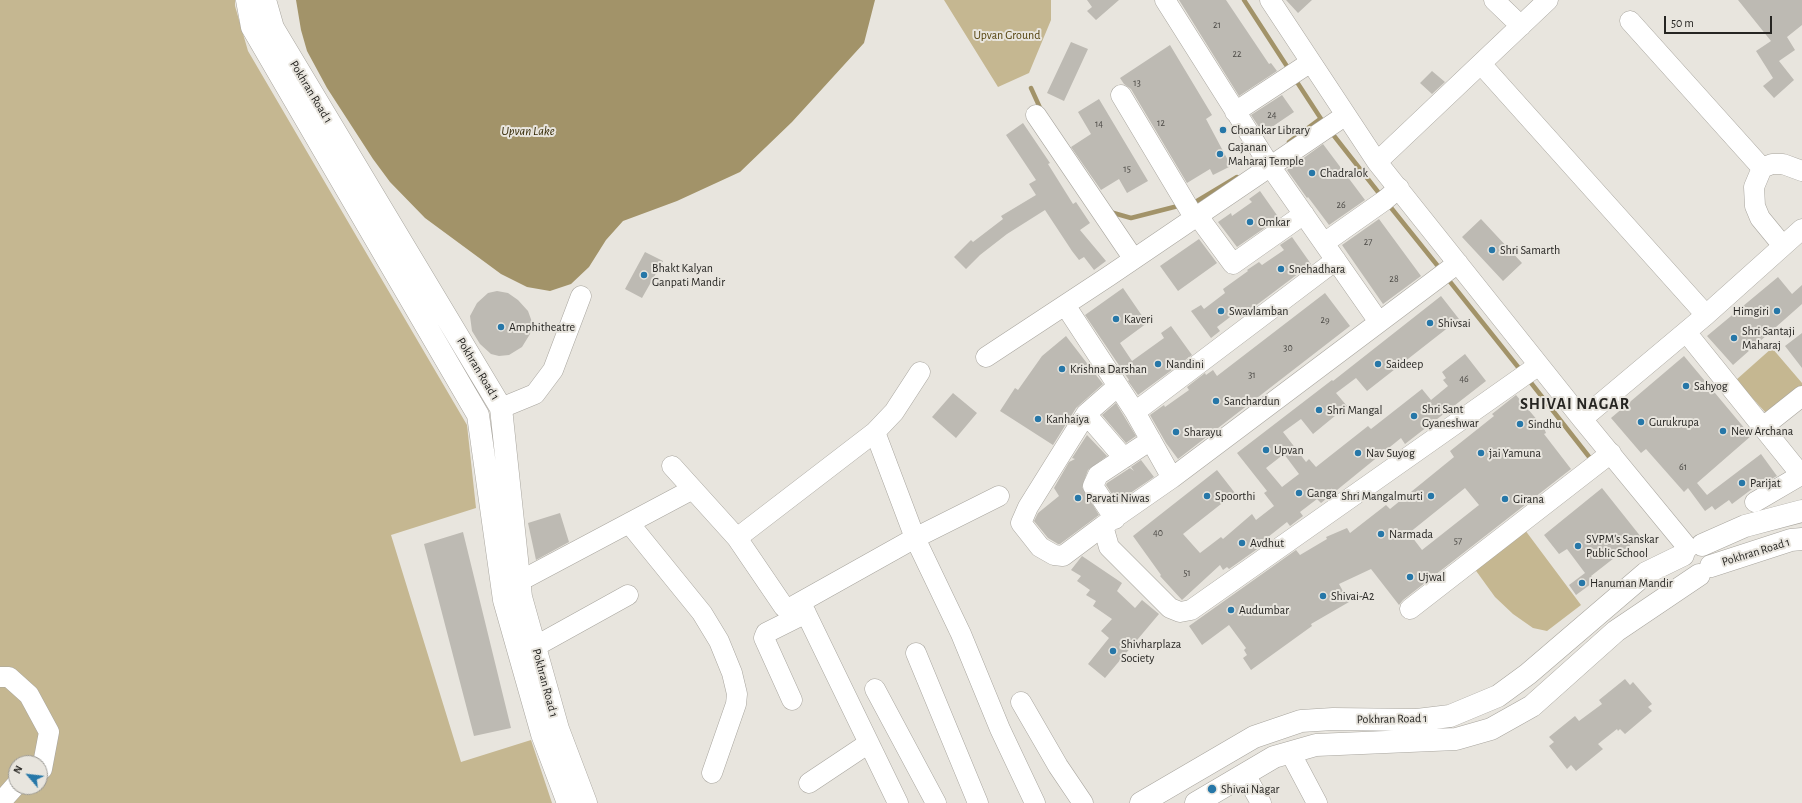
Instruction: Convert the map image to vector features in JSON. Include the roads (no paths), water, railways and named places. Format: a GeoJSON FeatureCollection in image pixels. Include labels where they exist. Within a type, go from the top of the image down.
{"type":"FeatureCollection","features":[{"type":"Feature","properties":{"kind":"main road","name":"Pokhran Road 1"},"geometry":{"type":"LineString","coordinates":[[247,0],[252,27],[478,415],[504,600],[542,734],[568,803]]}},
{"type":"Feature","properties":{"kind":"main road","name":"Pokhran Road 1"},"geometry":{"type":"LineString","coordinates":[[265,0],[273,28],[501,408],[521,597],[536,646],[558,729],[586,803]]}},
{"type":"Feature","properties":{"kind":"main road"},"geometry":{"type":"LineString","coordinates":[[478,415],[501,408]]}},
{"type":"Feature","properties":{"kind":"main road","name":"Pokhran Road 1"},"geometry":{"type":"LineString","coordinates":[[1141,803],[1254,738],[1301,721],[1333,719],[1417,720],[1450,716],[1498,696],[1528,674],[1646,573],[1691,549],[1745,526],[1802,512]]}},
{"type":"Feature","properties":{"kind":"main road","name":"Pokhran Road 1"},"geometry":{"type":"LineString","coordinates":[[1206,801],[1245,774],[1274,757],[1316,745],[1456,738],[1491,729],[1532,706],[1616,631],[1705,570],[1791,540],[1802,538]]}},
{"type":"Feature","properties":{"kind":"main road"},"geometry":{"type":"LineString","coordinates":[[1691,549],[1684,568],[1691,573],[1705,570]]}},
{"type":"Feature","properties":{"kind":"main road"},"geometry":{"type":"LineString","coordinates":[[1600,612],[1616,631]]}},
{"type":"Feature","properties":{"kind":"street"},"geometry":{"type":"LineString","coordinates":[[1164,0],[1270,166],[1379,322]]}},
{"type":"Feature","properties":{"kind":"street"},"geometry":{"type":"LineString","coordinates":[[1270,0],[1377,162],[1582,419],[1691,549]]}},
{"type":"Feature","properties":{"kind":"street"},"geometry":{"type":"LineString","coordinates":[[1494,0],[1521,26]]}},
{"type":"Feature","properties":{"kind":"street"},"geometry":{"type":"LineString","coordinates":[[1377,162],[1548,0]]}},
{"type":"Feature","properties":{"kind":"street"},"geometry":{"type":"LineString","coordinates":[[1630,21],[1762,168]]}},
{"type":"Feature","properties":{"kind":"street"},"geometry":{"type":"LineString","coordinates":[[1235,112],[1311,62]]}},
{"type":"Feature","properties":{"kind":"street"},"geometry":{"type":"LineString","coordinates":[[1481,64],[1706,315]]}},
{"type":"Feature","properties":{"kind":"street"},"geometry":{"type":"LineString","coordinates":[[1122,95],[1196,216],[1233,264],[1304,214]]}},
{"type":"Feature","properties":{"kind":"street"},"geometry":{"type":"LineString","coordinates":[[1036,115],[1134,258]]}},
{"type":"Feature","properties":{"kind":"street"},"geometry":{"type":"LineString","coordinates":[[986,357],[1346,115]]}},
{"type":"Feature","properties":{"kind":"street"},"geometry":{"type":"LineString","coordinates":[[1782,246],[1760,218],[1755,206],[1754,187],[1762,168],[1772,164],[1783,164],[1802,171]]}},
{"type":"Feature","properties":{"kind":"street"},"geometry":{"type":"LineString","coordinates":[[1324,243],[1382,202],[1398,188]]}},
{"type":"Feature","properties":{"kind":"street"},"geometry":{"type":"LineString","coordinates":[[1582,419],[1706,315],[1802,229]]}},
{"type":"Feature","properties":{"kind":"street"},"geometry":{"type":"LineString","coordinates":[[1135,412],[1336,260]]}},
{"type":"Feature","properties":{"kind":"street"},"geometry":{"type":"LineString","coordinates":[[1118,386],[1086,414],[1028,507],[1021,523],[1040,547],[1054,555],[1063,556],[1172,478],[1458,263]]}},
{"type":"Feature","properties":{"kind":"street"},"geometry":{"type":"LineString","coordinates":[[501,408],[535,394],[553,370],[581,296]]}},
{"type":"Feature","properties":{"kind":"street"},"geometry":{"type":"LineString","coordinates":[[1065,305],[1135,412],[1172,478]]}},
{"type":"Feature","properties":{"kind":"street"},"geometry":{"type":"LineString","coordinates":[[1686,332],[1802,475],[1754,502]]}},
{"type":"Feature","properties":{"kind":"street"},"geometry":{"type":"LineString","coordinates":[[1151,440],[1098,475],[1093,486],[1109,522],[1108,547],[1170,608],[1180,612],[1191,610],[1539,365]]}},
{"type":"Feature","properties":{"kind":"street"},"geometry":{"type":"LineString","coordinates":[[737,538],[875,432],[894,412],[920,372]]}},
{"type":"Feature","properties":{"kind":"street"},"geometry":{"type":"LineString","coordinates":[[1763,427],[1802,396]]}},
{"type":"Feature","properties":{"kind":"street"},"geometry":{"type":"LineString","coordinates":[[1086,414],[1124,458]]}},
{"type":"Feature","properties":{"kind":"street"},"geometry":{"type":"LineString","coordinates":[[875,432],[915,538],[961,634],[1000,729],[1035,803]]}},
{"type":"Feature","properties":{"kind":"street"},"geometry":{"type":"LineString","coordinates":[[1410,609],[1610,453]]}},
{"type":"Feature","properties":{"kind":"street"},"geometry":{"type":"LineString","coordinates":[[672,466],[737,538],[784,607],[803,608]]}},
{"type":"Feature","properties":{"kind":"street"},"geometry":{"type":"LineString","coordinates":[[520,581],[693,489]]}},
{"type":"Feature","properties":{"kind":"street"},"geometry":{"type":"LineString","coordinates":[[792,700],[764,638],[766,633],[915,538],[999,496]]}},
{"type":"Feature","properties":{"kind":"street"},"geometry":{"type":"LineString","coordinates":[[629,523],[702,613],[719,642],[732,673],[737,694],[736,704],[712,773]]}},
{"type":"Feature","properties":{"kind":"street"},"geometry":{"type":"LineString","coordinates":[[536,646],[628,596]]}},
{"type":"Feature","properties":{"kind":"street"},"geometry":{"type":"LineString","coordinates":[[803,608],[898,803]]}},
{"type":"Feature","properties":{"kind":"street"},"geometry":{"type":"LineString","coordinates":[[916,653],[978,803]]}},
{"type":"Feature","properties":{"kind":"street"},"geometry":{"type":"LineString","coordinates":[[0,677],[9,677],[29,695],[49,732],[45,755]]}},
{"type":"Feature","properties":{"kind":"street"},"geometry":{"type":"LineString","coordinates":[[875,689],[936,803]]}},
{"type":"Feature","properties":{"kind":"street"},"geometry":{"type":"LineString","coordinates":[[1021,702],[1058,766],[1082,803]]}},
{"type":"Feature","properties":{"kind":"street"},"geometry":{"type":"LineString","coordinates":[[808,783],[869,743]]}},
{"type":"Feature","properties":{"kind":"street"},"geometry":{"type":"LineString","coordinates":[[1290,752],[1317,803]]}},
{"type":"Feature","properties":{"kind":"street"},"geometry":{"type":"LineString","coordinates":[[1245,774],[1261,803]]}},
{"type":"Feature","properties":{"kind":"street"},"geometry":{"type":"LineString","coordinates":[[0,803],[8,794]]}},
{"type":"Feature","properties":{"kind":"water","name":"Upvan Lake"},"geometry":{"type":"Polygon","coordinates":[[[296,0],[875,0],[864,43],[792,122],[740,172],[677,201],[623,221],[606,240],[589,267],[571,284],[550,291],[527,287],[501,274],[425,218],[390,182],[373,159],[327,88],[307,51],[301,30],[296,0]]]}},
{"type":"Feature","properties":{"kind":"waterway"},"geometry":{"type":"LineString","coordinates":[[1244,0],[1290,71]]}},
{"type":"Feature","properties":{"kind":"waterway"},"geometry":{"type":"LineString","coordinates":[[1295,79],[1325,125]]}},
{"type":"Feature","properties":{"kind":"waterway"},"geometry":{"type":"LineString","coordinates":[[1031,88],[1041,110]]}},
{"type":"Feature","properties":{"kind":"waterway"},"geometry":{"type":"LineString","coordinates":[[1289,142],[1320,119]]}},
{"type":"Feature","properties":{"kind":"waterway"},"geometry":{"type":"LineString","coordinates":[[1331,132],[1382,197]]}},
{"type":"Feature","properties":{"kind":"waterway"},"geometry":{"type":"LineString","coordinates":[[1191,202],[1197,201],[1237,177]]}},
{"type":"Feature","properties":{"kind":"waterway"},"geometry":{"type":"LineString","coordinates":[[1388,204],[1441,270]]}},
{"type":"Feature","properties":{"kind":"waterway"},"geometry":{"type":"LineString","coordinates":[[1110,212],[1131,218],[1182,205]]}},
{"type":"Feature","properties":{"kind":"waterway"},"geometry":{"type":"LineString","coordinates":[[1447,278],[1522,372]]}},
{"type":"Feature","properties":{"kind":"waterway"},"geometry":{"type":"LineString","coordinates":[[1528,379],[1590,458]]}},
{"type":"Feature","properties":{"kind":"place","name":"Choankar Library"},"geometry":{"type":"Point","coordinates":[1223,130]}},
{"type":"Feature","properties":{"kind":"place","name":"Gajanan Maharaj Temple"},"geometry":{"type":"Point","coordinates":[1220,154]}},
{"type":"Feature","properties":{"kind":"place","name":"Chadralok"},"geometry":{"type":"Point","coordinates":[1312,173]}},
{"type":"Feature","properties":{"kind":"place","name":"Omkar"},"geometry":{"type":"Point","coordinates":[1250,222]}},
{"type":"Feature","properties":{"kind":"place","name":"Shri Samarth"},"geometry":{"type":"Point","coordinates":[1492,250]}},
{"type":"Feature","properties":{"kind":"place","name":"Snehadhara"},"geometry":{"type":"Point","coordinates":[1281,269]}},
{"type":"Feature","properties":{"kind":"place","name":"Bhakt Kalyan Ganpati Mandir"},"geometry":{"type":"Point","coordinates":[644,275]}},
{"type":"Feature","properties":{"kind":"place","name":"Swavlamban"},"geometry":{"type":"Point","coordinates":[1221,311]}},
{"type":"Feature","properties":{"kind":"place","name":"Himgiri"},"geometry":{"type":"Point","coordinates":[1777,311]}},
{"type":"Feature","properties":{"kind":"place","name":"Kaveri"},"geometry":{"type":"Point","coordinates":[1116,319]}},
{"type":"Feature","properties":{"kind":"place","name":"Shivsai"},"geometry":{"type":"Point","coordinates":[1430,323]}},
{"type":"Feature","properties":{"kind":"place","name":"Amphitheatre"},"geometry":{"type":"Point","coordinates":[501,327]}},
{"type":"Feature","properties":{"kind":"place","name":"Shri Santaji Maharaj"},"geometry":{"type":"Point","coordinates":[1734,338]}},
{"type":"Feature","properties":{"kind":"place","name":"Nandini"},"geometry":{"type":"Point","coordinates":[1158,364]}},
{"type":"Feature","properties":{"kind":"place","name":"Saideep"},"geometry":{"type":"Point","coordinates":[1378,364]}},
{"type":"Feature","properties":{"kind":"place","name":"Krishna Darshan"},"geometry":{"type":"Point","coordinates":[1062,369]}},
{"type":"Feature","properties":{"kind":"place","name":"Sahyog"},"geometry":{"type":"Point","coordinates":[1686,386]}},
{"type":"Feature","properties":{"kind":"place","name":"Sanchardun"},"geometry":{"type":"Point","coordinates":[1216,401]}},
{"type":"Feature","properties":{"kind":"place","name":"Shri Mangal"},"geometry":{"type":"Point","coordinates":[1319,410]}},
{"type":"Feature","properties":{"kind":"place","name":"Shri Sant Gyaneshwar"},"geometry":{"type":"Point","coordinates":[1414,416]}},
{"type":"Feature","properties":{"kind":"place","name":"Kanhaiya"},"geometry":{"type":"Point","coordinates":[1038,419]}},
{"type":"Feature","properties":{"kind":"place","name":"Gurukrupa"},"geometry":{"type":"Point","coordinates":[1641,422]}},
{"type":"Feature","properties":{"kind":"place","name":"Sindhu"},"geometry":{"type":"Point","coordinates":[1520,424]}},
{"type":"Feature","properties":{"kind":"place","name":"New Archana"},"geometry":{"type":"Point","coordinates":[1723,431]}},
{"type":"Feature","properties":{"kind":"place","name":"Sharayu"},"geometry":{"type":"Point","coordinates":[1176,432]}},
{"type":"Feature","properties":{"kind":"place","name":"Upvan"},"geometry":{"type":"Point","coordinates":[1266,450]}},
{"type":"Feature","properties":{"kind":"place","name":"Nav Suyog"},"geometry":{"type":"Point","coordinates":[1358,453]}},
{"type":"Feature","properties":{"kind":"place","name":"jai Yamuna"},"geometry":{"type":"Point","coordinates":[1481,453]}},
{"type":"Feature","properties":{"kind":"place","name":"Parijat"},"geometry":{"type":"Point","coordinates":[1742,483]}},
{"type":"Feature","properties":{"kind":"place","name":"Ganga"},"geometry":{"type":"Point","coordinates":[1299,493]}},
{"type":"Feature","properties":{"kind":"place","name":"Spoorthi"},"geometry":{"type":"Point","coordinates":[1207,496]}},
{"type":"Feature","properties":{"kind":"place","name":"Shri Mangalmurti"},"geometry":{"type":"Point","coordinates":[1431,496]}},
{"type":"Feature","properties":{"kind":"place","name":"Parvati Niwas"},"geometry":{"type":"Point","coordinates":[1078,498]}},
{"type":"Feature","properties":{"kind":"place","name":"Girana"},"geometry":{"type":"Point","coordinates":[1505,499]}},
{"type":"Feature","properties":{"kind":"place","name":"Narmada"},"geometry":{"type":"Point","coordinates":[1381,534]}},
{"type":"Feature","properties":{"kind":"place","name":"Avdhut"},"geometry":{"type":"Point","coordinates":[1242,543]}},
{"type":"Feature","properties":{"kind":"place","name":"SVPM's Sanskar Public School"},"geometry":{"type":"Point","coordinates":[1578,546]}},
{"type":"Feature","properties":{"kind":"place","name":"Ujwal"},"geometry":{"type":"Point","coordinates":[1410,577]}},
{"type":"Feature","properties":{"kind":"place","name":"Hanuman Mandir"},"geometry":{"type":"Point","coordinates":[1582,583]}},
{"type":"Feature","properties":{"kind":"place","name":"Shivai-A2"},"geometry":{"type":"Point","coordinates":[1323,596]}},
{"type":"Feature","properties":{"kind":"place","name":"Audumbar"},"geometry":{"type":"Point","coordinates":[1231,610]}},
{"type":"Feature","properties":{"kind":"place","name":"Shivharplaza Society"},"geometry":{"type":"Point","coordinates":[1113,651]}},
{"type":"Feature","properties":{"kind":"place","name":"Shivai Nagar"},"geometry":{"type":"Point","coordinates":[1212,789]}},
{"type":"Feature","properties":{"kind":"district","name":"SHIVAI NAGAR"},"geometry":{"type":"Point","coordinates":[1575,404]}},
{"type":"Feature","properties":{"kind":"park label","name":"Upvan Ground"},"geometry":{"type":"Point","coordinates":[1007,35]}}]}
